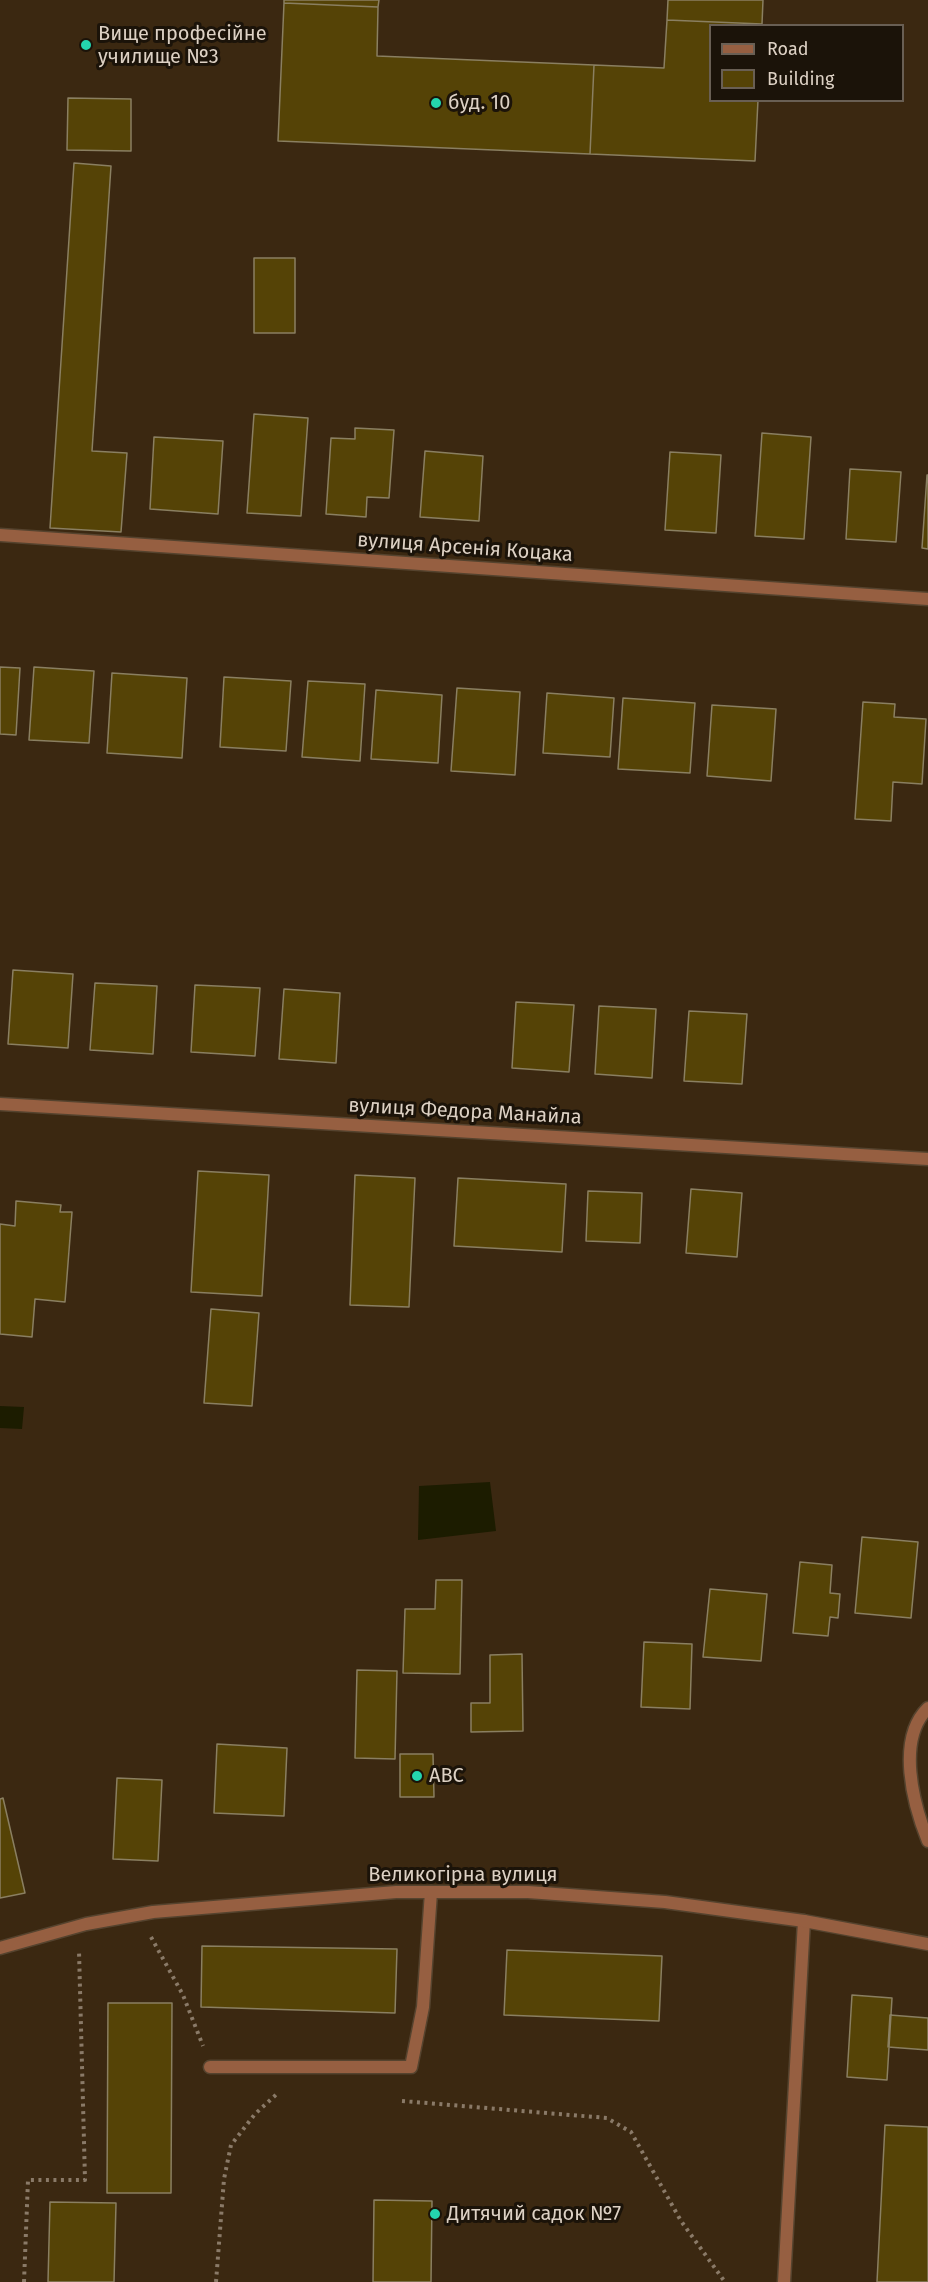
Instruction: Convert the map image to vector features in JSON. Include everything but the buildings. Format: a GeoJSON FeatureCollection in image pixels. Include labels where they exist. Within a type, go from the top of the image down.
{"type":"FeatureCollection","features":[{"type":"Feature","properties":{"kind":"street","name":"вулиця Арсенія Коцака"},"geometry":{"type":"LineString","coordinates":[[0,535],[928,599]]}},
{"type":"Feature","properties":{"kind":"street","name":"вулиця Федора Манайла"},"geometry":{"type":"LineString","coordinates":[[0,1104],[928,1159]]}},
{"type":"Feature","properties":{"kind":"street"},"geometry":{"type":"LineString","coordinates":[[928,1708],[919,1716],[909,1748],[914,1796],[928,1841]]}},
{"type":"Feature","properties":{"kind":"street","name":"Великогірна вулиця"},"geometry":{"type":"LineString","coordinates":[[0,1948],[86,1924],[139,1915],[303,1898],[396,1892],[528,1892],[664,1902],[804,1921],[928,1944]]}},
{"type":"Feature","properties":{"kind":"street"},"geometry":{"type":"LineString","coordinates":[[210,2067],[411,2067],[423,2007],[431,1892]]}},
{"type":"Feature","properties":{"kind":"street"},"geometry":{"type":"LineString","coordinates":[[784,2282],[804,1921]]}},
{"type":"Feature","properties":{"kind":"path"},"geometry":{"type":"LineString","coordinates":[[139,1915],[166,1968],[183,1995],[210,2067]]}},
{"type":"Feature","properties":{"kind":"path"},"geometry":{"type":"LineString","coordinates":[[24,2282],[27,2180],[85,2180],[79,1951]]}},
{"type":"Feature","properties":{"kind":"path"},"geometry":{"type":"LineString","coordinates":[[216,2282],[224,2179],[231,2145],[255,2114],[305,2067]]}},
{"type":"Feature","properties":{"kind":"path"},"geometry":{"type":"LineString","coordinates":[[402,2101],[607,2118],[632,2132],[681,2221],[725,2282]]}},
{"type":"Feature","properties":{"kind":"shaded area"},"geometry":{"type":"Polygon","coordinates":[[[0,1406],[24,1407],[22,1429],[0,1428],[0,1406]]]}},
{"type":"Feature","properties":{"kind":"shaded area"},"geometry":{"type":"Polygon","coordinates":[[[490,1482],[496,1531],[418,1540],[419,1486],[490,1482]]]}},
{"type":"Feature","properties":{"kind":"place","name":"Вище професійне училище №3"},"geometry":{"type":"Point","coordinates":[86,45]}},
{"type":"Feature","properties":{"kind":"place","name":"буд. 10"},"geometry":{"type":"Point","coordinates":[436,103]}},
{"type":"Feature","properties":{"kind":"place","name":"АВС"},"geometry":{"type":"Point","coordinates":[417,1776]}},
{"type":"Feature","properties":{"kind":"place","name":"Дитячий садок №7"},"geometry":{"type":"Point","coordinates":[435,2214]}}]}
